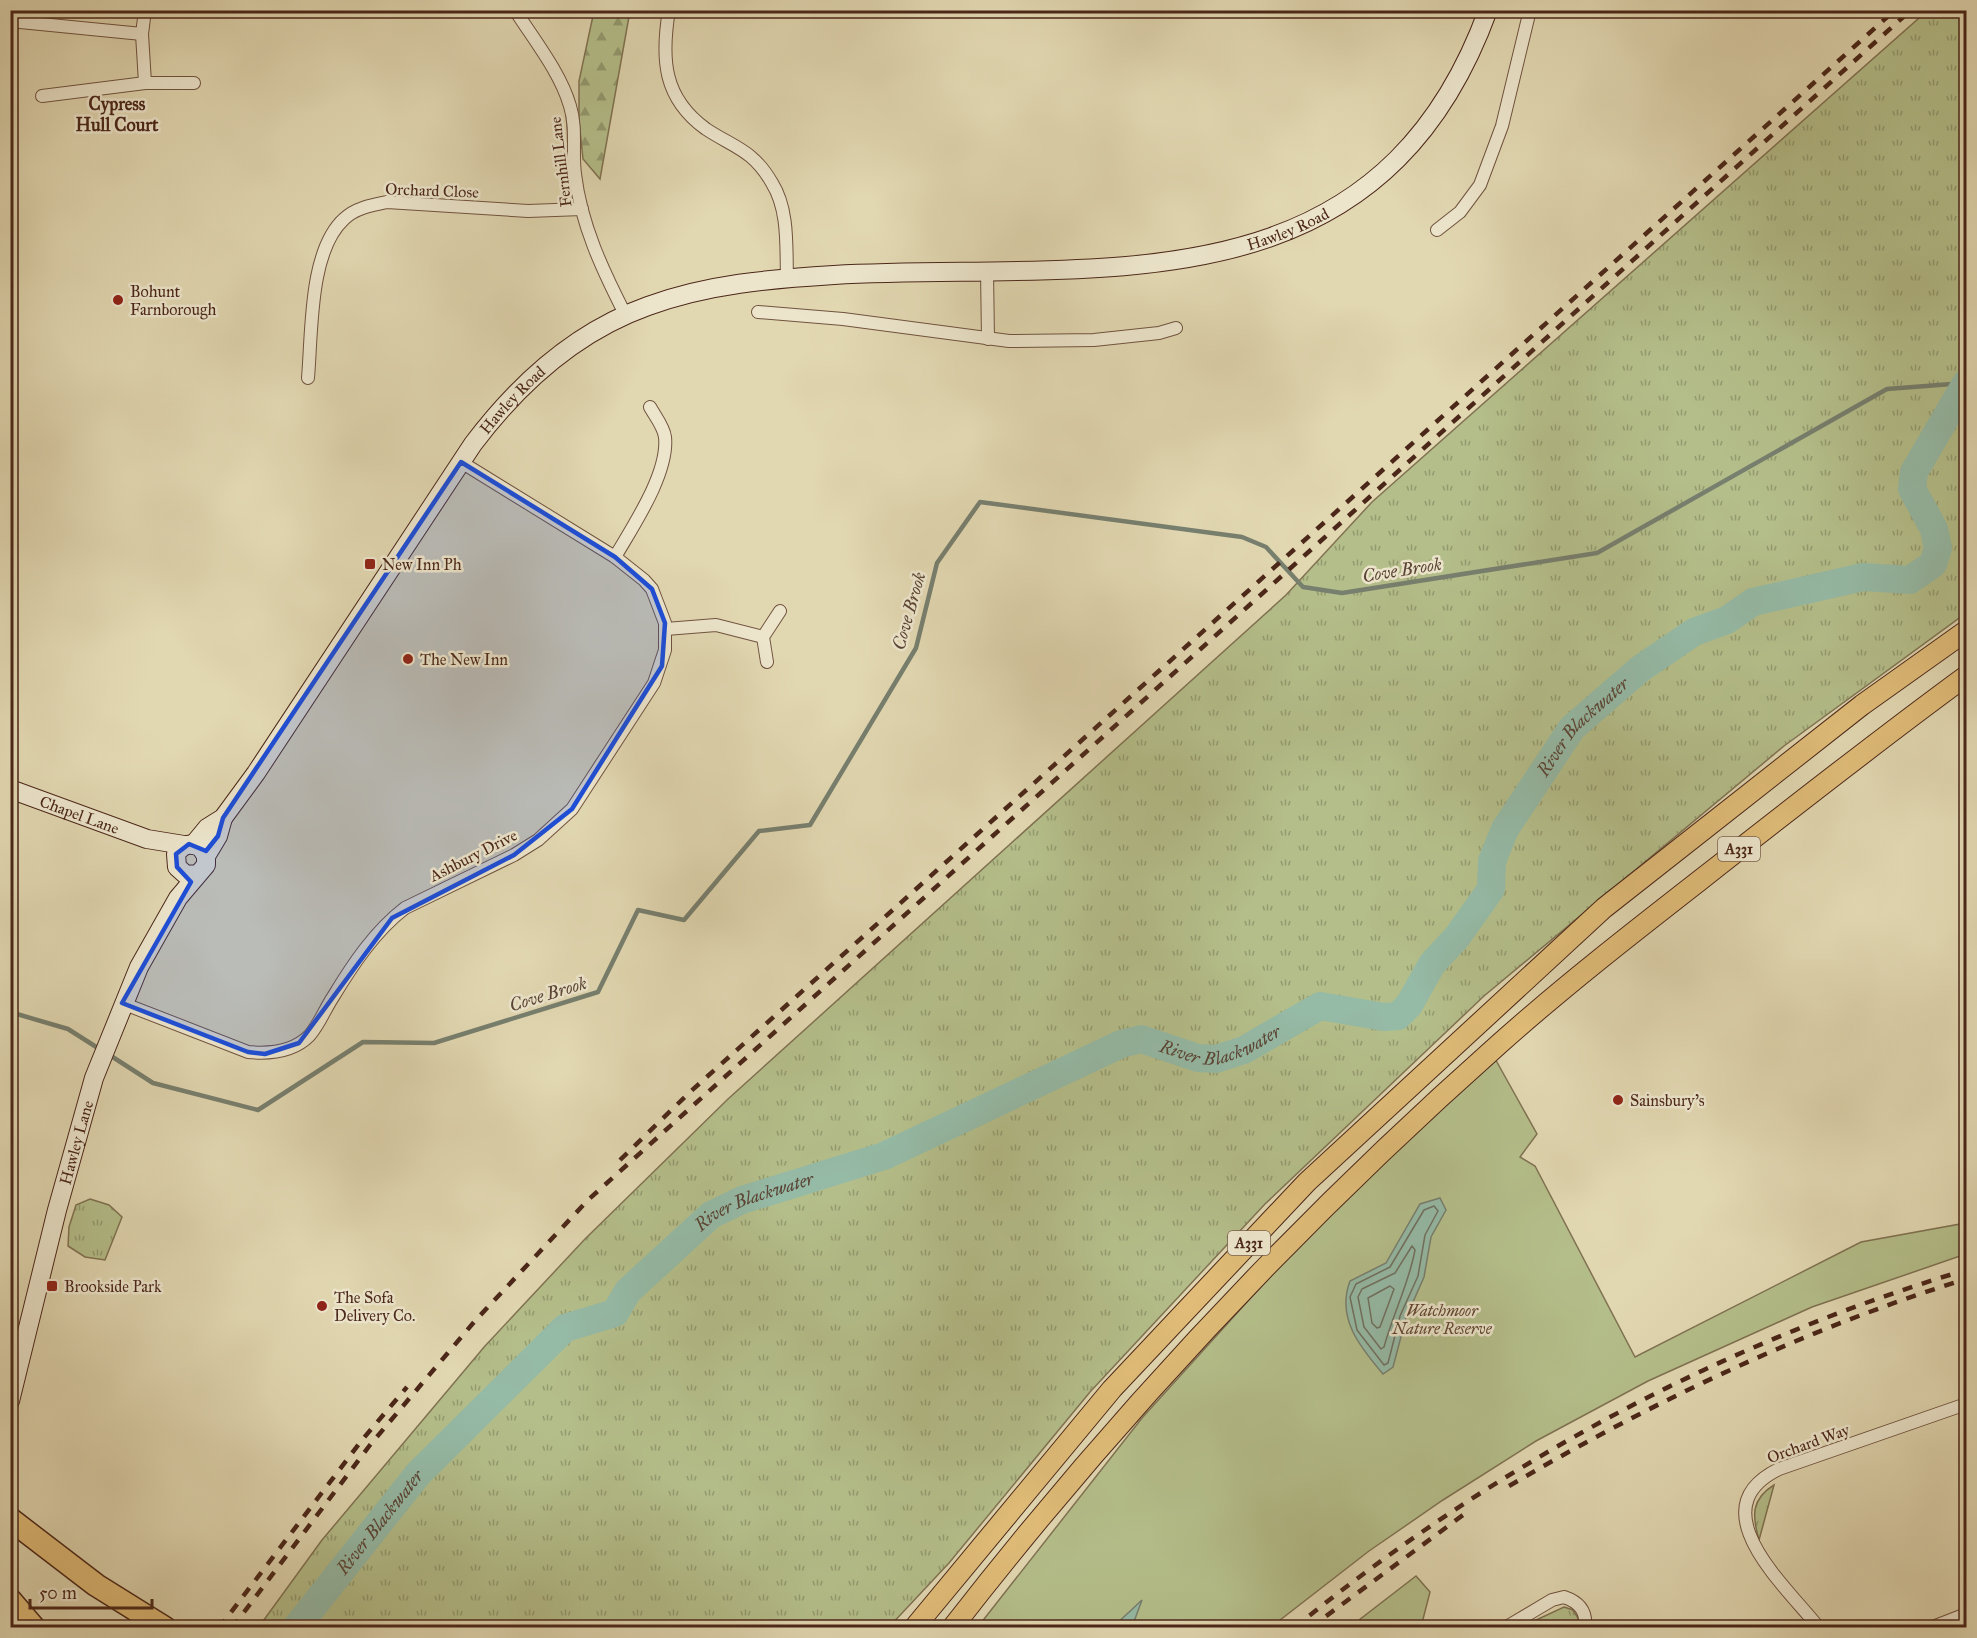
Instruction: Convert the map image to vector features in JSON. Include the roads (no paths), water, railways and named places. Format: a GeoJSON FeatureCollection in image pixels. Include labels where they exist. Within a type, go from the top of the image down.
{"type":"FeatureCollection","features":[{"type":"Feature","properties":{"kind":"highway"},"geometry":{"type":"LineString","coordinates":[[11,1519],[96,1586],[161,1625]]}},
{"type":"Feature","properties":{"kind":"highway"},"geometry":{"type":"LineString","coordinates":[[10,1600],[34,1628]]}},
{"type":"Feature","properties":{"kind":"main road","name":"Hawley Road"},"geometry":{"type":"LineString","coordinates":[[223,818],[256,773],[488,423],[534,374],[560,353],[646,307],[746,281],[893,272],[1075,269],[1194,258],[1269,239],[1323,214],[1372,183],[1414,144],[1449,94],[1488,10]]}},
{"type":"Feature","properties":{"kind":"main road","name":"A331"},"geometry":{"type":"LineString","coordinates":[[914,1628],[1112,1389],[1307,1182],[1604,908],[1862,705],[1966,631]]}},
{"type":"Feature","properties":{"kind":"main road","name":"A331"},"geometry":{"type":"LineString","coordinates":[[952,1628],[1071,1482],[1152,1390],[1297,1236],[1404,1131],[1515,1030],[1633,932],[1853,759],[1966,676]]}},
{"type":"Feature","properties":{"kind":"main road","name":"Chapel Lane"},"geometry":{"type":"LineString","coordinates":[[10,789],[188,855]]}},
{"type":"Feature","properties":{"kind":"main road","name":"Hawley Lane"},"geometry":{"type":"LineString","coordinates":[[178,898],[188,855],[218,836],[223,818]]}},
{"type":"Feature","properties":{"kind":"main road","name":"Hawley Lane"},"geometry":{"type":"LineString","coordinates":[[10,1401],[57,1210],[94,1078],[109,1035],[139,967],[178,898],[206,865],[188,855]]}},
{"type":"Feature","properties":{"kind":"street"},"geometry":{"type":"LineString","coordinates":[[145,10],[142,34],[146,83]]}},
{"type":"Feature","properties":{"kind":"street","name":"Fernhill Lane"},"geometry":{"type":"LineString","coordinates":[[515,10],[547,60],[570,104],[574,128],[575,173],[582,209],[591,241],[626,316]]}},
{"type":"Feature","properties":{"kind":"street"},"geometry":{"type":"LineString","coordinates":[[669,10],[663,44],[671,88],[680,104],[692,116],[708,129],[745,151],[773,185],[780,204],[785,231],[787,278]]}},
{"type":"Feature","properties":{"kind":"street"},"geometry":{"type":"LineString","coordinates":[[1437,230],[1460,212],[1480,185],[1502,126],[1530,10]]}},
{"type":"Feature","properties":{"kind":"street"},"geometry":{"type":"LineString","coordinates":[[10,21],[142,34]]}},
{"type":"Feature","properties":{"kind":"street"},"geometry":{"type":"LineString","coordinates":[[42,96],[146,83],[195,83]]}},
{"type":"Feature","properties":{"kind":"street","name":"Orchard Close"},"geometry":{"type":"LineString","coordinates":[[308,378],[319,260],[328,237],[345,218],[364,207],[387,202],[528,211],[582,209]]}},
{"type":"Feature","properties":{"kind":"street"},"geometry":{"type":"LineString","coordinates":[[987,271],[988,339]]}},
{"type":"Feature","properties":{"kind":"street"},"geometry":{"type":"LineString","coordinates":[[758,312],[843,319],[988,339],[1094,340],[1159,333],[1176,328]]}},
{"type":"Feature","properties":{"kind":"street"},"geometry":{"type":"LineString","coordinates":[[615,557],[643,508],[665,455],[665,434],[650,408]]}},
{"type":"Feature","properties":{"kind":"street","name":"Ashbury Drive"},"geometry":{"type":"LineString","coordinates":[[122,1003],[248,1052],[265,1054],[299,1043],[314,1028],[342,982],[378,932],[392,918],[413,904],[514,855],[538,840],[572,809],[654,683],[665,650],[666,629],[652,589],[615,557],[461,462]]}},
{"type":"Feature","properties":{"kind":"street"},"geometry":{"type":"LineString","coordinates":[[767,662],[763,637],[780,611]]}},
{"type":"Feature","properties":{"kind":"street"},"geometry":{"type":"LineString","coordinates":[[666,629],[716,625],[763,637]]}},
{"type":"Feature","properties":{"kind":"street","name":"Orchard Way"},"geometry":{"type":"LineString","coordinates":[[1819,1628],[1759,1553],[1746,1531],[1744,1519],[1749,1498],[1758,1482],[1779,1469],[1966,1404]]}},
{"type":"Feature","properties":{"kind":"street"},"geometry":{"type":"LineString","coordinates":[[1505,1628],[1552,1600],[1564,1597],[1581,1606],[1585,1616],[1585,1628]]}},
{"type":"Feature","properties":{"kind":"street"},"geometry":{"type":"LineString","coordinates":[[1930,1628],[1966,1614]]}},
{"type":"Feature","properties":{"kind":"water"},"geometry":{"type":"Polygon","coordinates":[[[1440,1198],[1446,1210],[1431,1237],[1424,1277],[1406,1318],[1393,1367],[1383,1374],[1366,1353],[1348,1320],[1346,1295],[1350,1281],[1386,1263],[1420,1204],[1440,1198]]]}},
{"type":"Feature","properties":{"kind":"water"},"geometry":{"type":"Polygon","coordinates":[[[1142,1600],[1132,1627],[1113,1627],[1142,1600]]]}},
{"type":"Feature","properties":{"kind":"waterway","name":"Cove Brook"},"geometry":{"type":"LineString","coordinates":[[108,1054],[153,1083],[258,1110],[363,1042],[434,1043],[598,992],[638,910],[684,920],[759,831],[810,825],[916,648],[937,563],[980,502],[1242,537],[1266,547],[1303,587],[1342,593],[1597,553],[1887,389],[1965,383]]}},
{"type":"Feature","properties":{"kind":"waterway","name":"River Blackwater"},"geometry":{"type":"LineString","coordinates":[[296,1628],[418,1474],[565,1328],[615,1313],[628,1291],[711,1215],[742,1200],[884,1156],[1121,1044],[1141,1039],[1198,1058],[1216,1059],[1244,1050],[1320,1006],[1384,1017],[1398,1016],[1409,1005],[1432,964],[1457,937],[1491,889],[1492,861],[1505,829],[1572,728],[1640,669],[1694,632],[1727,620],[1753,602],[1863,577],[1910,580],[1933,564],[1938,548],[1934,529],[1912,489],[1914,472],[1966,383]]}},
{"type":"Feature","properties":{"kind":"waterway","name":"Cove Brook"},"geometry":{"type":"LineString","coordinates":[[10,1012],[68,1029],[101,1050]]}},
{"type":"Feature","properties":{"kind":"railway"},"geometry":{"type":"LineString","coordinates":[[620,1160],[690,1092],[1895,10]]}},
{"type":"Feature","properties":{"kind":"railway"},"geometry":{"type":"LineString","coordinates":[[232,1628],[370,1445],[474,1322],[588,1200],[1911,10]]}},
{"type":"Feature","properties":{"kind":"railway"},"geometry":{"type":"LineString","coordinates":[[1294,1628],[1370,1569],[1448,1514],[1529,1463],[1613,1416],[1698,1373],[1786,1334],[1875,1300],[1966,1270]]}},
{"type":"Feature","properties":{"kind":"railway"},"geometry":{"type":"LineString","coordinates":[[1509,1486],[1619,1425],[1732,1369],[1847,1320],[1966,1279]]}},
{"type":"Feature","properties":{"kind":"railway"},"geometry":{"type":"LineString","coordinates":[[219,1628],[362,1440],[407,1387]]}},
{"type":"Feature","properties":{"kind":"railway"},"geometry":{"type":"LineString","coordinates":[[1310,1628],[1463,1515]]}},
{"type":"Feature","properties":{"kind":"place","name":"Bohunt Farnborough"},"geometry":{"type":"Point","coordinates":[118,300]}},
{"type":"Feature","properties":{"kind":"place","name":"New Inn Ph"},"geometry":{"type":"Point","coordinates":[370,564]}},
{"type":"Feature","properties":{"kind":"place","name":"The New Inn"},"geometry":{"type":"Point","coordinates":[408,659]}},
{"type":"Feature","properties":{"kind":"place","name":"Sainsbury's"},"geometry":{"type":"Point","coordinates":[1618,1100]}},
{"type":"Feature","properties":{"kind":"place","name":"Brookside Park"},"geometry":{"type":"Point","coordinates":[52,1286]}},
{"type":"Feature","properties":{"kind":"place","name":"The Sofa Delivery Co."},"geometry":{"type":"Point","coordinates":[322,1306]}},
{"type":"Feature","properties":{"kind":"district","name":"Cypress Hull Court"},"geometry":{"type":"Point","coordinates":[117,114]}},
{"type":"Feature","properties":{"kind":"park label","name":"Watchmoor Nature Reserve"},"geometry":{"type":"Point","coordinates":[1442,1319]}}]}
